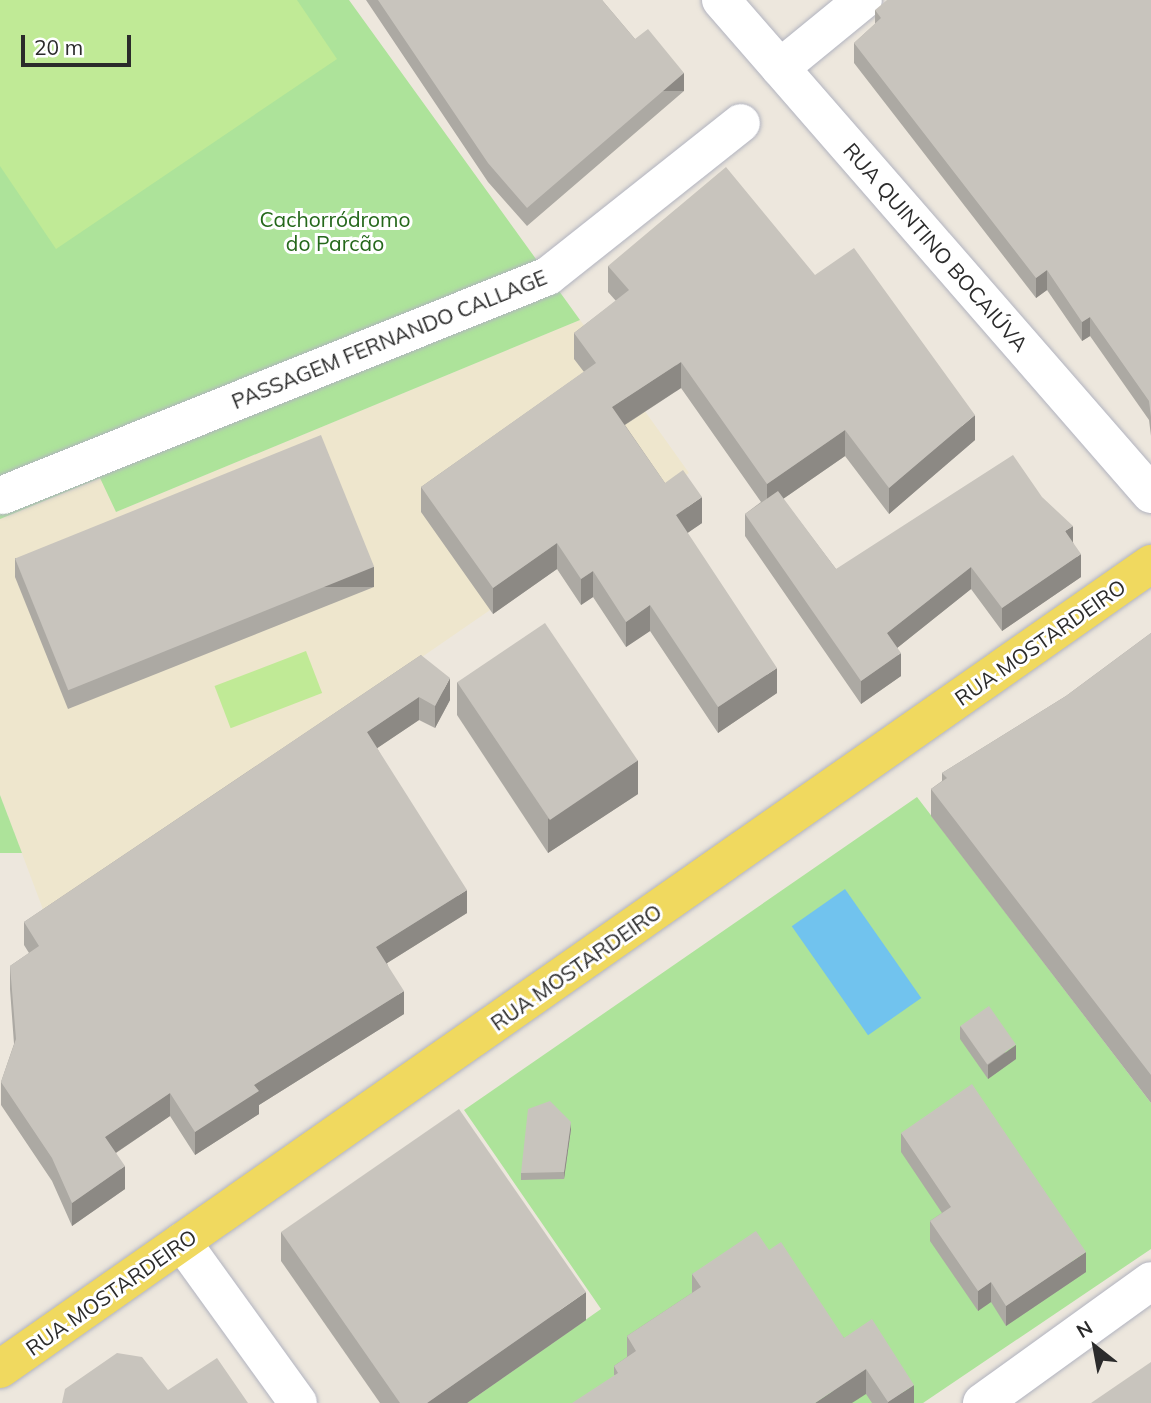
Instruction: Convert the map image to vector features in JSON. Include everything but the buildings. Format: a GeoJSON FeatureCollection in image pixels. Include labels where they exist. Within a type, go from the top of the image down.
{"type":"FeatureCollection","features":[{"type":"Feature","properties":{"kind":"main road","name":"RUA MOSTARDEIRO"},"geometry":{"type":"LineString","coordinates":[[0,1370],[1151,564]]}},
{"type":"Feature","properties":{"kind":"street","name":"RUA QUINTINO BOCAIÚVA"},"geometry":{"type":"LineString","coordinates":[[722,0],[1151,494]]}},
{"type":"Feature","properties":{"kind":"street"},"geometry":{"type":"LineString","coordinates":[[780,68],[863,0]]}},
{"type":"Feature","properties":{"kind":"street","name":"PASSAGEM FERNANDO CALLAGE"},"geometry":{"type":"LineString","coordinates":[[3,495],[548,276],[741,123]]}},
{"type":"Feature","properties":{"kind":"street"},"geometry":{"type":"LineString","coordinates":[[182,1241],[298,1403]]}},
{"type":"Feature","properties":{"kind":"street"},"geometry":{"type":"LineString","coordinates":[[982,1403],[1151,1282]]}},
{"type":"Feature","properties":{"kind":"shaded area"},"geometry":{"type":"Polygon","coordinates":[[[580,320],[689,473],[155,841],[53,936],[0,795],[0,519],[101,477],[116,512],[580,320]]]}},
{"type":"Feature","properties":{"kind":"green space","name":"Cachorródromo do Parcão"},"geometry":{"type":"Polygon","coordinates":[[[0,0],[349,0],[580,320],[116,512],[100,478],[0,519],[0,0]]]}},
{"type":"Feature","properties":{"kind":"green space"},"geometry":{"type":"Polygon","coordinates":[[[0,0],[297,0],[337,59],[56,249],[0,166],[0,0]]]}},
{"type":"Feature","properties":{"kind":"green space"},"geometry":{"type":"Polygon","coordinates":[[[306,651],[322,693],[231,728],[215,686],[306,651]]]}},
{"type":"Feature","properties":{"kind":"green space"},"geometry":{"type":"Polygon","coordinates":[[[0,795],[22,853],[0,853],[0,795]]]}},
{"type":"Feature","properties":{"kind":"green space"},"geometry":{"type":"Polygon","coordinates":[[[917,797],[1151,1103],[1151,1249],[923,1403],[467,1403],[601,1309],[464,1110],[917,797]]]}},
{"type":"Feature","properties":{"kind":"water"},"geometry":{"type":"Polygon","coordinates":[[[845,889],[921,998],[868,1035],[792,926],[845,889]]]}}]}
